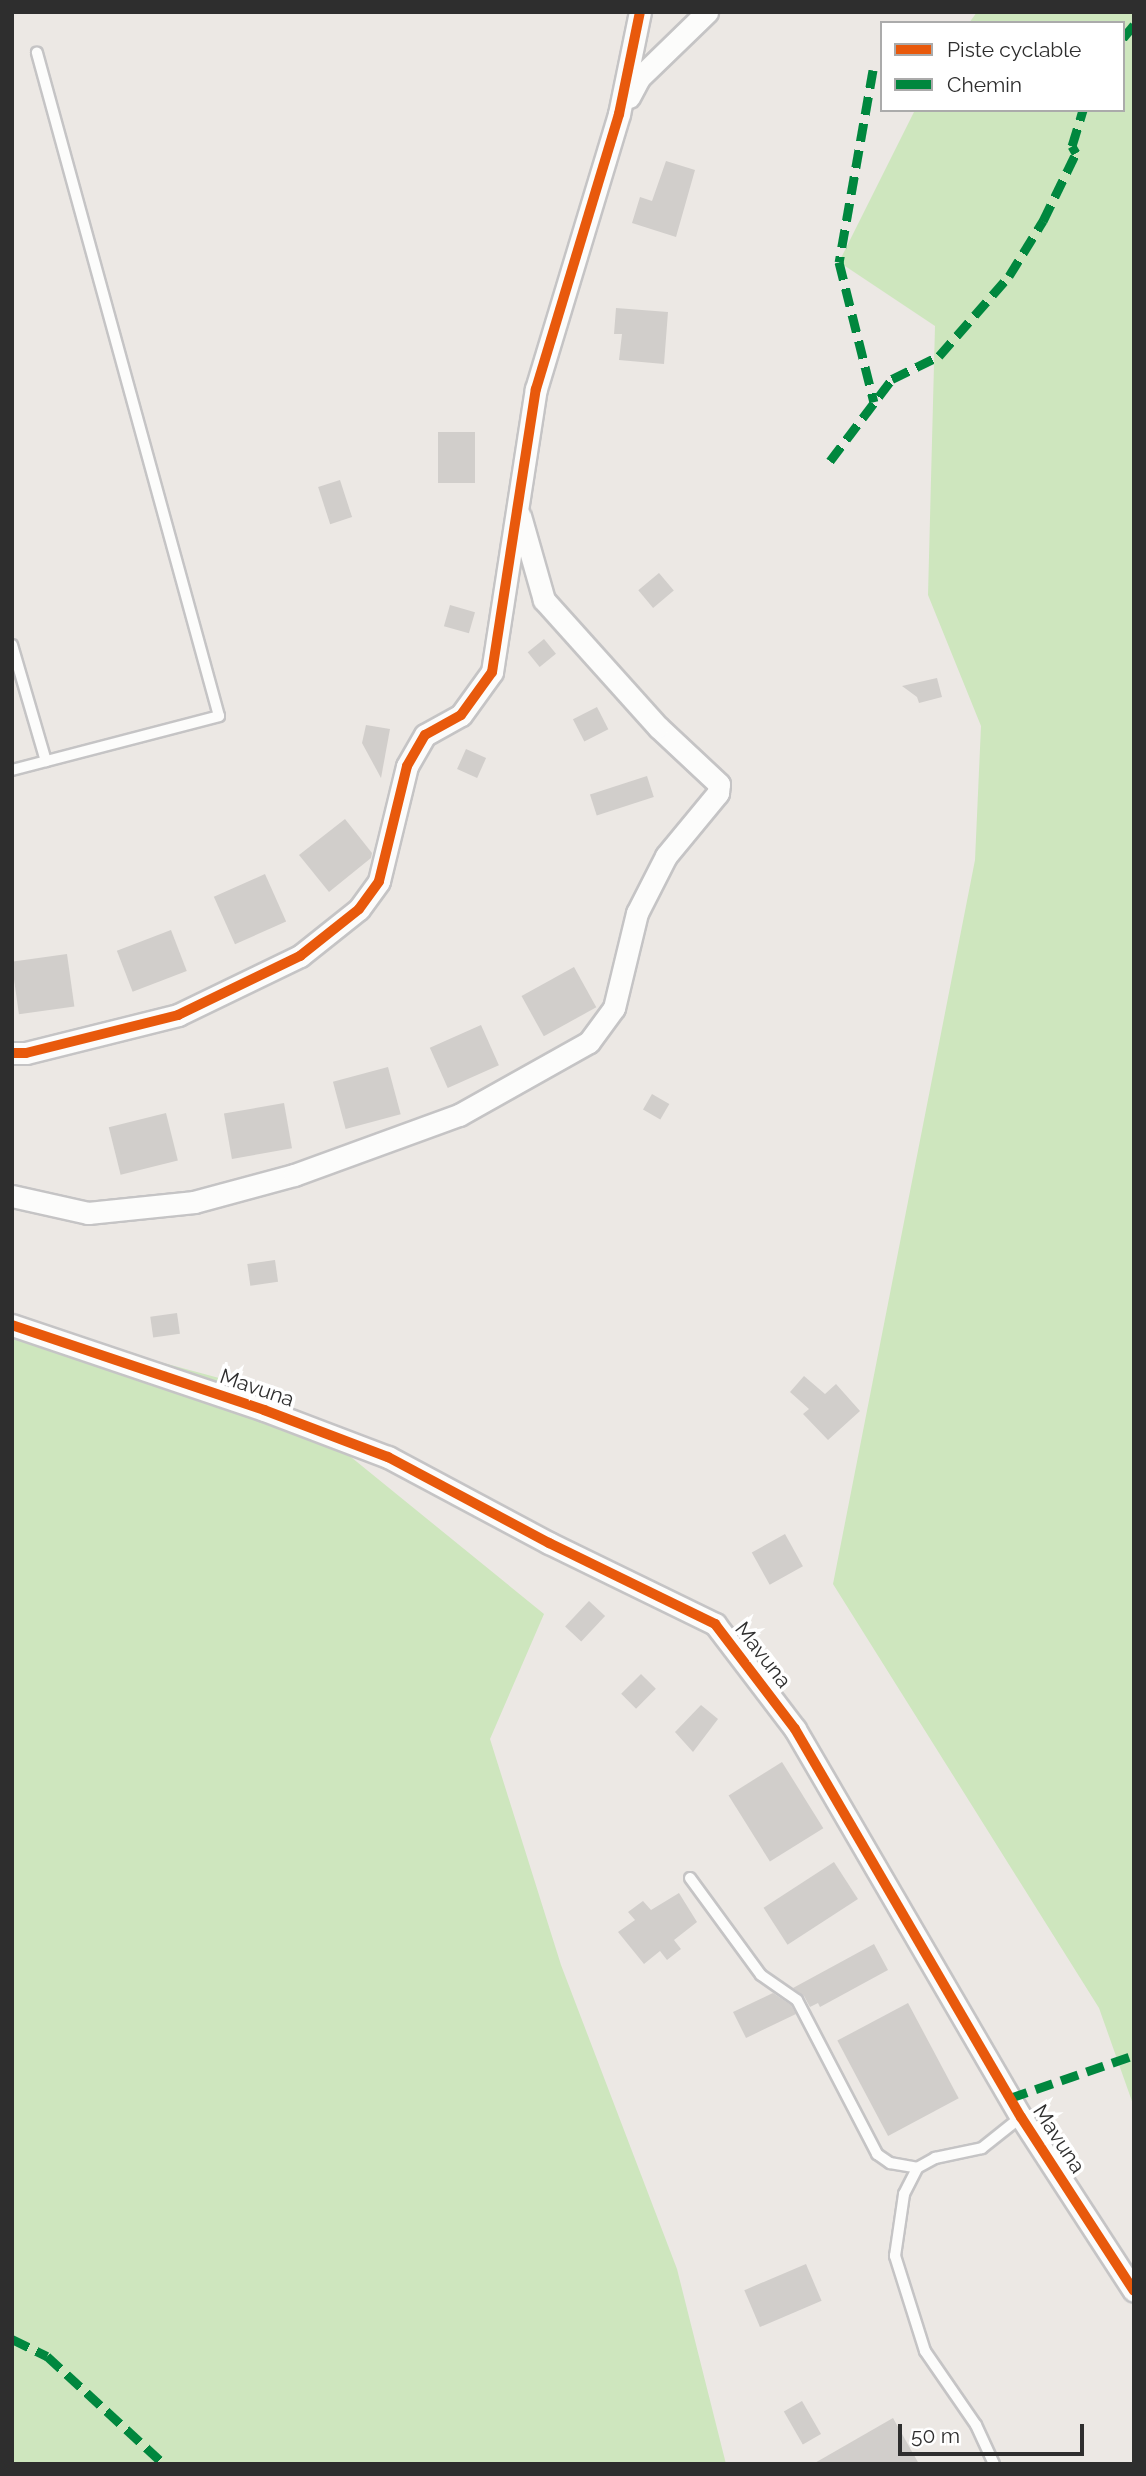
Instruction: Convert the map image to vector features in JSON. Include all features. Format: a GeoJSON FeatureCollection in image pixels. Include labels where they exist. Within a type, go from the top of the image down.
{"type":"FeatureCollection","features":[{"type":"Feature","properties":{"kind":"street"},"geometry":{"type":"LineString","coordinates":[[12,1053],[26,1053],[178,1015],[300,956],[359,909],[379,881],[400,789],[413,756],[425,735],[461,715],[492,672],[503,616],[516,504],[536,389],[619,114],[640,12]]}},
{"type":"Feature","properties":{"kind":"street"},"geometry":{"type":"LineString","coordinates":[[619,114],[639,78],[707,12]]}},
{"type":"Feature","properties":{"kind":"street"},"geometry":{"type":"LineString","coordinates":[[12,1196],[88,1213],[194,1202],[294,1175],[459,1115],[589,1042],[614,1008],[637,913],[666,856],[718,793],[719,784],[658,727],[544,600],[516,504]]}},
{"type":"Feature","properties":{"kind":"street","name":"Mavuna"},"geometry":{"type":"LineString","coordinates":[[12,1325],[264,1410],[388,1457],[550,1543],[715,1625],[795,1729],[1021,2117],[1134,2291]]}},
{"type":"Feature","properties":{"kind":"lane"},"geometry":{"type":"LineString","coordinates":[[12,771],[219,716],[37,53]]}},
{"type":"Feature","properties":{"kind":"lane"},"geometry":{"type":"LineString","coordinates":[[12,645],[46,761]]}},
{"type":"Feature","properties":{"kind":"lane"},"geometry":{"type":"LineString","coordinates":[[690,1878],[761,1975],[797,2000],[877,2154],[890,2164],[917,2168]]}},
{"type":"Feature","properties":{"kind":"lane"},"geometry":{"type":"LineString","coordinates":[[994,2464],[976,2425],[925,2351],[895,2256],[904,2194],[917,2168],[935,2158],[982,2148],[1021,2117]]}},
{"type":"Feature","properties":{"kind":"green space"},"geometry":{"type":"Polygon","coordinates":[[[977,12],[1134,12],[1134,2107],[1099,2008],[833,1584],[975,860],[981,726],[928,595],[935,326],[839,262],[914,112],[1125,112],[1125,21],[970,21],[977,12]]]}},
{"type":"Feature","properties":{"kind":"green space"},"geometry":{"type":"Polygon","coordinates":[[[12,1322],[271,1392],[544,1614],[490,1739],[561,1965],[677,2269],[726,2464],[12,2464],[12,1322]]]}},
{"type":"Feature","properties":{"kind":"building"},"geometry":{"type":"Polygon","coordinates":[[[666,161],[695,170],[676,237],[632,223],[640,197],[652,201],[666,161]]]}},
{"type":"Feature","properties":{"kind":"building"},"geometry":{"type":"Polygon","coordinates":[[[616,308],[668,312],[664,364],[619,360],[622,334],[614,334],[616,308]]]}},
{"type":"Feature","properties":{"kind":"building"},"geometry":{"type":"Polygon","coordinates":[[[438,432],[475,432],[475,483],[438,483],[438,432]]]}},
{"type":"Feature","properties":{"kind":"building"},"geometry":{"type":"Polygon","coordinates":[[[340,480],[352,517],[330,524],[318,487],[340,480]]]}},
{"type":"Feature","properties":{"kind":"building"},"geometry":{"type":"Polygon","coordinates":[[[659,573],[674,591],[653,608],[638,590],[659,573]]]}},
{"type":"Feature","properties":{"kind":"building"},"geometry":{"type":"Polygon","coordinates":[[[450,605],[475,612],[469,633],[444,626],[450,605]]]}},
{"type":"Feature","properties":{"kind":"building"},"geometry":{"type":"Polygon","coordinates":[[[544,639],[556,654],[540,667],[528,652],[544,639]]]}},
{"type":"Feature","properties":{"kind":"building"},"geometry":{"type":"Polygon","coordinates":[[[937,678],[942,697],[919,703],[917,697],[902,686],[937,678]]]}},
{"type":"Feature","properties":{"kind":"building"},"geometry":{"type":"Polygon","coordinates":[[[597,707],[608,729],[584,742],[573,719],[597,707]]]}},
{"type":"Feature","properties":{"kind":"building"},"geometry":{"type":"Polygon","coordinates":[[[366,725],[390,729],[381,778],[362,743],[366,725]]]}},
{"type":"Feature","properties":{"kind":"building"},"geometry":{"type":"Polygon","coordinates":[[[466,749],[486,758],[477,778],[457,769],[466,749]]]}},
{"type":"Feature","properties":{"kind":"building"},"geometry":{"type":"Polygon","coordinates":[[[647,776],[654,797],[597,815],[590,795],[647,776]]]}},
{"type":"Feature","properties":{"kind":"building"},"geometry":{"type":"Polygon","coordinates":[[[345,819],[372,853],[371,858],[329,892],[299,855],[345,819]]]}},
{"type":"Feature","properties":{"kind":"building"},"geometry":{"type":"Polygon","coordinates":[[[265,874],[286,922],[235,944],[214,897],[265,874]]]}},
{"type":"Feature","properties":{"kind":"building"},"geometry":{"type":"Polygon","coordinates":[[[171,930],[187,971],[133,992],[117,951],[171,930]]]}},
{"type":"Feature","properties":{"kind":"building"},"geometry":{"type":"Polygon","coordinates":[[[67,954],[74,1006],[19,1014],[12,962],[67,954]]]}},
{"type":"Feature","properties":{"kind":"building"},"geometry":{"type":"Polygon","coordinates":[[[574,967],[596,1007],[544,1036],[522,996],[574,967]]]}},
{"type":"Feature","properties":{"kind":"building"},"geometry":{"type":"Polygon","coordinates":[[[481,1025],[499,1065],[448,1088],[430,1048],[481,1025]]]}},
{"type":"Feature","properties":{"kind":"building"},"geometry":{"type":"Polygon","coordinates":[[[388,1067],[401,1114],[346,1129],[333,1082],[388,1067]]]}},
{"type":"Feature","properties":{"kind":"building"},"geometry":{"type":"Polygon","coordinates":[[[652,1094],[669,1104],[660,1120],[643,1110],[652,1094]]]}},
{"type":"Feature","properties":{"kind":"building"},"geometry":{"type":"Polygon","coordinates":[[[284,1103],[292,1148],[232,1159],[224,1114],[284,1103]]]}},
{"type":"Feature","properties":{"kind":"building"},"geometry":{"type":"Polygon","coordinates":[[[166,1113],[178,1161],[121,1175],[109,1127],[166,1113]]]}},
{"type":"Feature","properties":{"kind":"building"},"geometry":{"type":"Polygon","coordinates":[[[275,1260],[278,1282],[250,1286],[247,1264],[275,1260]]]}},
{"type":"Feature","properties":{"kind":"building"},"geometry":{"type":"Polygon","coordinates":[[[177,1313],[180,1334],[153,1338],[150,1317],[177,1313]]]}},
{"type":"Feature","properties":{"kind":"building"},"geometry":{"type":"Polygon","coordinates":[[[804,1376],[825,1394],[836,1384],[860,1411],[828,1440],[803,1414],[809,1409],[790,1392],[804,1376]]]}},
{"type":"Feature","properties":{"kind":"building"},"geometry":{"type":"Polygon","coordinates":[[[785,1534],[803,1566],[770,1585],[752,1552],[785,1534]]]}},
{"type":"Feature","properties":{"kind":"building"},"geometry":{"type":"Polygon","coordinates":[[[589,1601],[605,1616],[581,1642],[565,1627],[589,1601]]]}},
{"type":"Feature","properties":{"kind":"building"},"geometry":{"type":"Polygon","coordinates":[[[641,1674],[656,1689],[636,1709],[621,1694],[641,1674]]]}},
{"type":"Feature","properties":{"kind":"building"},"geometry":{"type":"Polygon","coordinates":[[[701,1705],[718,1719],[693,1752],[675,1732],[701,1705]]]}},
{"type":"Feature","properties":{"kind":"building"},"geometry":{"type":"Polygon","coordinates":[[[782,1762],[823,1828],[770,1862],[729,1795],[782,1762]]]}},
{"type":"Feature","properties":{"kind":"building"},"geometry":{"type":"Polygon","coordinates":[[[834,1862],[858,1899],[788,1945],[764,1908],[834,1862]]]}},
{"type":"Feature","properties":{"kind":"building"},"geometry":{"type":"Polygon","coordinates":[[[679,1893],[697,1922],[674,1940],[681,1949],[667,1960],[660,1951],[644,1964],[618,1932],[635,1920],[628,1912],[643,1901],[651,1910],[679,1893]]]}},
{"type":"Feature","properties":{"kind":"building"},"geometry":{"type":"Polygon","coordinates":[[[874,1944],[888,1970],[820,2007],[818,2003],[810,2007],[804,1996],[793,1988],[874,1944]]]}},
{"type":"Feature","properties":{"kind":"building"},"geometry":{"type":"Polygon","coordinates":[[[773,1993],[791,2005],[796,2014],[746,2038],[733,2012],[773,1993]]]}},
{"type":"Feature","properties":{"kind":"building"},"geometry":{"type":"Polygon","coordinates":[[[908,2003],[959,2098],[888,2136],[837,2041],[908,2003]]]}},
{"type":"Feature","properties":{"kind":"building"},"geometry":{"type":"Polygon","coordinates":[[[806,2264],[822,2301],[760,2327],[744,2290],[806,2264]]]}},
{"type":"Feature","properties":{"kind":"building"},"geometry":{"type":"Polygon","coordinates":[[[802,2401],[821,2434],[803,2444],[784,2412],[802,2401]]]}},
{"type":"Feature","properties":{"kind":"building"},"geometry":{"type":"Polygon","coordinates":[[[893,2418],[919,2464],[813,2464],[893,2418]]]}},
{"type":"Feature","properties":{"kind":"marked path"},"geometry":{"type":"LineString","coordinates":[[1125,36],[1134,25]]}},
{"type":"Feature","properties":{"kind":"marked path"},"geometry":{"type":"LineString","coordinates":[[873,70],[839,262],[874,402]]}},
{"type":"Feature","properties":{"kind":"marked path"},"geometry":{"type":"LineString","coordinates":[[830,461],[892,379],[939,356],[1009,276],[1043,221],[1076,153],[1072,146],[1082,112]]}},
{"type":"Feature","properties":{"kind":"marked path"},"geometry":{"type":"LineString","coordinates":[[1010,2098],[1134,2055]]}},
{"type":"Feature","properties":{"kind":"marked path"},"geometry":{"type":"LineString","coordinates":[[12,2339],[47,2356],[164,2464]]}},
{"type":"Feature","properties":{"kind":"cycle path"},"geometry":{"type":"LineString","coordinates":[[12,1053],[26,1053],[178,1015],[300,956],[359,909],[379,881],[407,766],[425,735],[461,715],[492,672],[536,389],[619,114],[640,12]]}},
{"type":"Feature","properties":{"kind":"cycle path"},"geometry":{"type":"LineString","coordinates":[[12,1325],[264,1410],[388,1457],[549,1543],[715,1624],[795,1729],[1021,2117],[1134,2291]]}}]}
